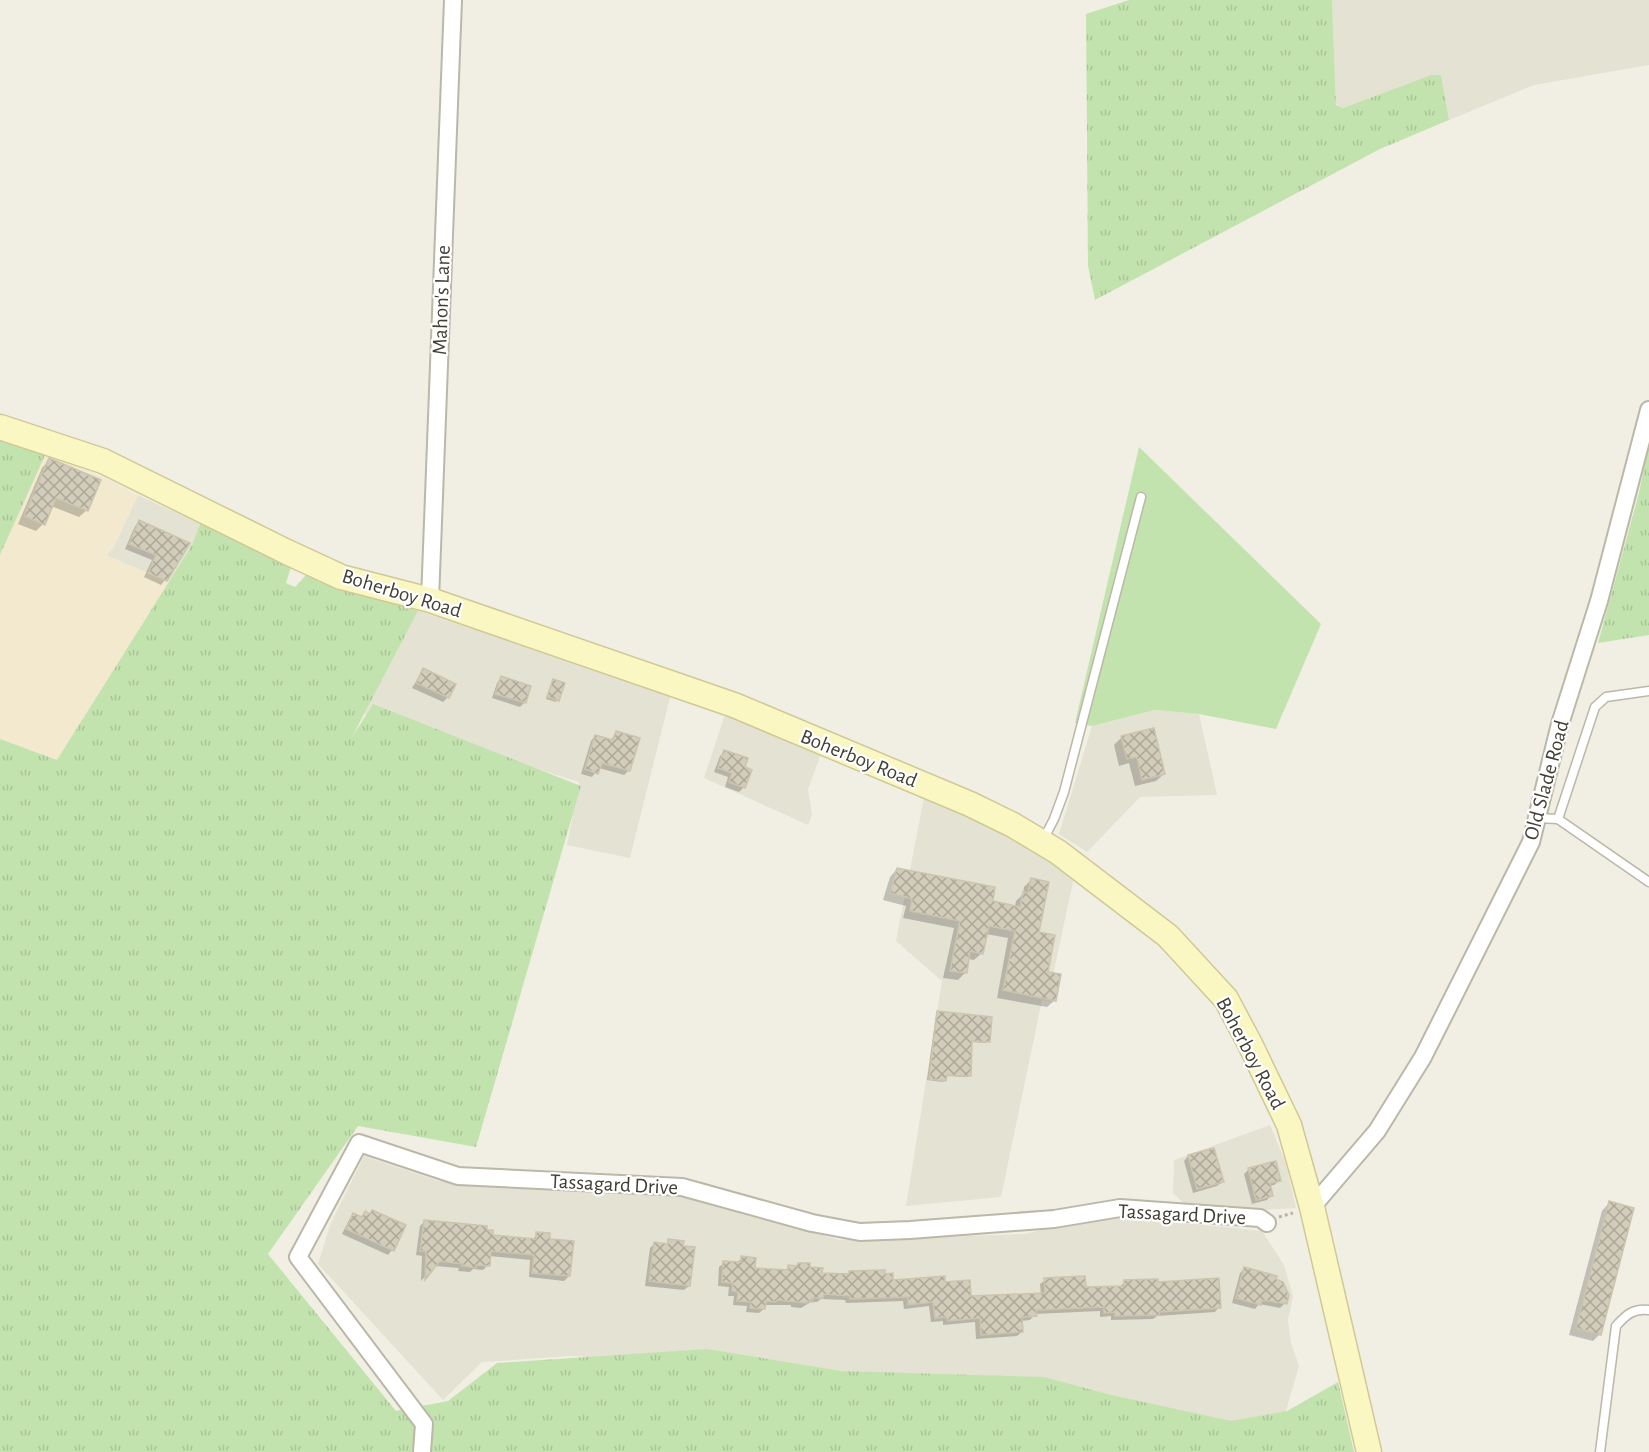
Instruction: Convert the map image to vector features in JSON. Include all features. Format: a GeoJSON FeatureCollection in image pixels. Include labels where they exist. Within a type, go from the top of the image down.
{"type":"FeatureCollection","features":[{"type":"Feature","properties":{"kind":"street","name":"Mahon's Lane"},"geometry":{"type":"LineString","coordinates":[[430,600],[453,0]]}},
{"type":"Feature","properties":{"kind":"street","name":"Old Slade Road"},"geometry":{"type":"LineString","coordinates":[[1312,1208],[1377,1131],[1423,1057],[1531,842],[1560,724],[1599,601],[1649,410]]}},
{"type":"Feature","properties":{"kind":"street","name":"Boherboy Road"},"geometry":{"type":"LineString","coordinates":[[0,427],[103,461],[341,577],[430,600],[734,705],[970,804],[1058,852],[1168,936],[1226,999],[1289,1125],[1312,1208],[1369,1452]]}},
{"type":"Feature","properties":{"kind":"street","name":"Tassagard Drive"},"geometry":{"type":"LineString","coordinates":[[422,1452],[424,1424],[298,1257],[359,1143],[458,1176],[682,1187],[812,1223],[860,1232],[1054,1219],[1120,1208],[1260,1218],[1268,1223]]}},
{"type":"Feature","properties":{"kind":"lane"},"geometry":{"type":"LineString","coordinates":[[1042,842],[1064,792],[1141,497]]}},
{"type":"Feature","properties":{"kind":"lane"},"geometry":{"type":"LineString","coordinates":[[1558,819],[1595,707],[1606,697],[1649,691]]}},
{"type":"Feature","properties":{"kind":"lane"},"geometry":{"type":"LineString","coordinates":[[1536,818],[1558,819],[1649,882]]}},
{"type":"Feature","properties":{"kind":"lane"},"geometry":{"type":"LineString","coordinates":[[1600,1452],[1616,1326],[1628,1312],[1649,1310]]}},
{"type":"Feature","properties":{"kind":"path"},"geometry":{"type":"LineString","coordinates":[[1268,1223],[1276,1218],[1312,1208]]}},
{"type":"Feature","properties":{"kind":"shaded area"},"geometry":{"type":"Polygon","coordinates":[[[1332,0],[1649,0],[1649,65],[1534,85],[1449,120],[1441,75],[1431,75],[1343,108],[1336,104],[1332,0]]]}},
{"type":"Feature","properties":{"kind":"shaded area"},"geometry":{"type":"Polygon","coordinates":[[[46,453],[138,495],[108,556],[169,582],[57,760],[0,739],[0,555],[46,453]]]}},
{"type":"Feature","properties":{"kind":"shaded area"},"geometry":{"type":"Polygon","coordinates":[[[138,495],[200,524],[192,545],[169,582],[107,556],[114,547],[138,495]]]}},
{"type":"Feature","properties":{"kind":"shaded area"},"geometry":{"type":"Polygon","coordinates":[[[418,611],[671,694],[630,858],[567,845],[579,782],[364,714],[418,611]]]}},
{"type":"Feature","properties":{"kind":"shaded area"},"geometry":{"type":"Polygon","coordinates":[[[1155,710],[1199,714],[1217,795],[1140,797],[1087,852],[1059,834],[1092,726],[1155,710]]]}},
{"type":"Feature","properties":{"kind":"shaded area"},"geometry":{"type":"Polygon","coordinates":[[[725,714],[821,754],[808,789],[812,814],[808,825],[704,778],[725,714]]]}},
{"type":"Feature","properties":{"kind":"shaded area"},"geometry":{"type":"Polygon","coordinates":[[[924,798],[1025,843],[1074,877],[1053,975],[1058,977],[1053,1002],[1042,1000],[1001,1197],[906,1206],[942,981],[896,941],[924,798]]]}},
{"type":"Feature","properties":{"kind":"shaded area"},"geometry":{"type":"Polygon","coordinates":[[[1270,1125],[1285,1161],[1296,1208],[1263,1210],[1186,1205],[1173,1193],[1174,1160],[1270,1125]]]}},
{"type":"Feature","properties":{"kind":"shaded area"},"geometry":{"type":"Polygon","coordinates":[[[364,1156],[439,1181],[584,1192],[668,1194],[694,1199],[840,1240],[1026,1234],[1100,1214],[1262,1231],[1284,1265],[1293,1296],[1288,1320],[1291,1343],[1299,1366],[1285,1414],[1231,1421],[1172,1411],[1042,1380],[710,1365],[572,1356],[482,1362],[443,1400],[318,1264],[330,1225],[364,1156]]]}},
{"type":"Feature","properties":{"kind":"green space"},"geometry":{"type":"Polygon","coordinates":[[[1129,0],[1332,0],[1336,105],[1343,108],[1431,75],[1441,75],[1449,120],[1380,149],[1095,300],[1088,266],[1086,14],[1129,0]]]}},
{"type":"Feature","properties":{"kind":"green space"},"geometry":{"type":"Polygon","coordinates":[[[0,438],[46,453],[0,555],[0,438]]]}},
{"type":"Feature","properties":{"kind":"green space"},"geometry":{"type":"Polygon","coordinates":[[[1649,444],[1649,635],[1598,643],[1639,493],[1649,444]]]}},
{"type":"Feature","properties":{"kind":"green space"},"geometry":{"type":"Polygon","coordinates":[[[1139,447],[1321,624],[1276,729],[1199,714],[1155,710],[1092,726],[1075,723],[1139,447]]]}},
{"type":"Feature","properties":{"kind":"green space"},"geometry":{"type":"Polygon","coordinates":[[[200,524],[291,567],[286,583],[295,587],[306,575],[327,584],[418,611],[352,737],[373,704],[581,786],[476,1147],[358,1126],[268,1254],[396,1411],[448,1401],[497,1363],[707,1349],[841,1371],[1044,1377],[1107,1394],[1231,1421],[1287,1411],[1338,1382],[1354,1452],[0,1452],[0,739],[57,760],[192,545],[200,524]]]}},
{"type":"Feature","properties":{"kind":"building"},"geometry":{"type":"Polygon","coordinates":[[[49,458],[101,480],[88,511],[56,498],[45,525],[24,516],[49,458]]]}},
{"type":"Feature","properties":{"kind":"building"},"geometry":{"type":"Polygon","coordinates":[[[139,520],[190,543],[167,581],[148,573],[156,555],[129,544],[139,520]]]}},
{"type":"Feature","properties":{"kind":"building"},"geometry":{"type":"Polygon","coordinates":[[[423,668],[456,684],[449,698],[416,683],[423,668]]]}},
{"type":"Feature","properties":{"kind":"building"},"geometry":{"type":"Polygon","coordinates":[[[501,676],[531,686],[526,703],[495,694],[501,676]]]}},
{"type":"Feature","properties":{"kind":"building"},"geometry":{"type":"Polygon","coordinates":[[[553,679],[565,683],[559,701],[547,697],[553,679]]]}},
{"type":"Feature","properties":{"kind":"building"},"geometry":{"type":"Polygon","coordinates":[[[1154,728],[1165,774],[1142,780],[1137,757],[1127,759],[1121,736],[1154,728]]]}},
{"type":"Feature","properties":{"kind":"building"},"geometry":{"type":"Polygon","coordinates":[[[616,731],[640,738],[630,771],[602,763],[598,774],[585,769],[595,735],[613,740],[616,731]]]}},
{"type":"Feature","properties":{"kind":"building"},"geometry":{"type":"Polygon","coordinates":[[[724,750],[748,758],[745,767],[752,770],[745,788],[729,782],[732,773],[718,768],[724,750]]]}},
{"type":"Feature","properties":{"kind":"building"},"geometry":{"type":"Polygon","coordinates":[[[897,868],[995,887],[993,901],[1020,907],[1023,892],[1028,893],[1031,878],[1049,882],[1039,932],[1055,935],[1048,972],[1061,974],[1056,1001],[1003,990],[1015,931],[989,926],[983,954],[970,951],[967,973],[950,971],[960,921],[910,911],[912,899],[890,893],[897,868]]]}},
{"type":"Feature","properties":{"kind":"building"},"geometry":{"type":"Polygon","coordinates":[[[937,1011],[992,1017],[990,1042],[972,1041],[971,1076],[947,1075],[946,1081],[929,1079],[937,1011]]]}},
{"type":"Feature","properties":{"kind":"building"},"geometry":{"type":"Polygon","coordinates":[[[1214,1148],[1224,1182],[1197,1189],[1188,1155],[1214,1148]]]}},
{"type":"Feature","properties":{"kind":"building"},"geometry":{"type":"Polygon","coordinates":[[[1276,1161],[1281,1181],[1270,1183],[1273,1196],[1256,1200],[1248,1168],[1276,1161]]]}},
{"type":"Feature","properties":{"kind":"building"},"geometry":{"type":"Polygon","coordinates":[[[1609,1201],[1634,1208],[1601,1335],[1576,1328],[1609,1201]]]}},
{"type":"Feature","properties":{"kind":"building"},"geometry":{"type":"Polygon","coordinates":[[[372,1210],[406,1225],[394,1251],[346,1229],[353,1213],[362,1217],[365,1211],[370,1214],[372,1210]]]}},
{"type":"Feature","properties":{"kind":"building"},"geometry":{"type":"Polygon","coordinates":[[[424,1220],[487,1226],[487,1230],[493,1230],[493,1235],[536,1239],[536,1232],[550,1233],[550,1239],[574,1241],[570,1276],[532,1273],[534,1255],[491,1251],[490,1266],[476,1265],[476,1268],[440,1261],[425,1280],[426,1251],[420,1251],[424,1220]]]}},
{"type":"Feature","properties":{"kind":"building"},"geometry":{"type":"Polygon","coordinates":[[[668,1239],[684,1241],[683,1246],[695,1247],[690,1286],[649,1281],[654,1242],[668,1244],[668,1239]]]}},
{"type":"Feature","properties":{"kind":"building"},"geometry":{"type":"Polygon","coordinates":[[[741,1256],[756,1258],[755,1268],[788,1270],[788,1265],[797,1266],[798,1263],[810,1263],[810,1267],[823,1268],[822,1273],[849,1274],[849,1271],[885,1270],[885,1274],[893,1273],[893,1280],[945,1276],[945,1282],[970,1280],[971,1296],[1045,1293],[1044,1278],[1085,1276],[1086,1287],[1124,1286],[1124,1280],[1158,1279],[1158,1282],[1219,1278],[1221,1308],[1159,1312],[1159,1315],[1115,1316],[1115,1312],[1104,1313],[1104,1307],[1036,1310],[1037,1316],[1022,1317],[1023,1332],[981,1335],[980,1318],[948,1321],[947,1317],[935,1318],[933,1302],[908,1305],[908,1297],[850,1299],[850,1296],[824,1294],[823,1298],[813,1298],[813,1302],[766,1301],[765,1309],[750,1308],[751,1302],[737,1301],[738,1292],[732,1291],[733,1283],[722,1282],[723,1261],[741,1262],[741,1256]]]}},
{"type":"Feature","properties":{"kind":"building"},"geometry":{"type":"Polygon","coordinates":[[[1244,1267],[1277,1276],[1276,1279],[1283,1282],[1289,1295],[1287,1304],[1262,1300],[1261,1305],[1236,1298],[1244,1267]]]}}]}
